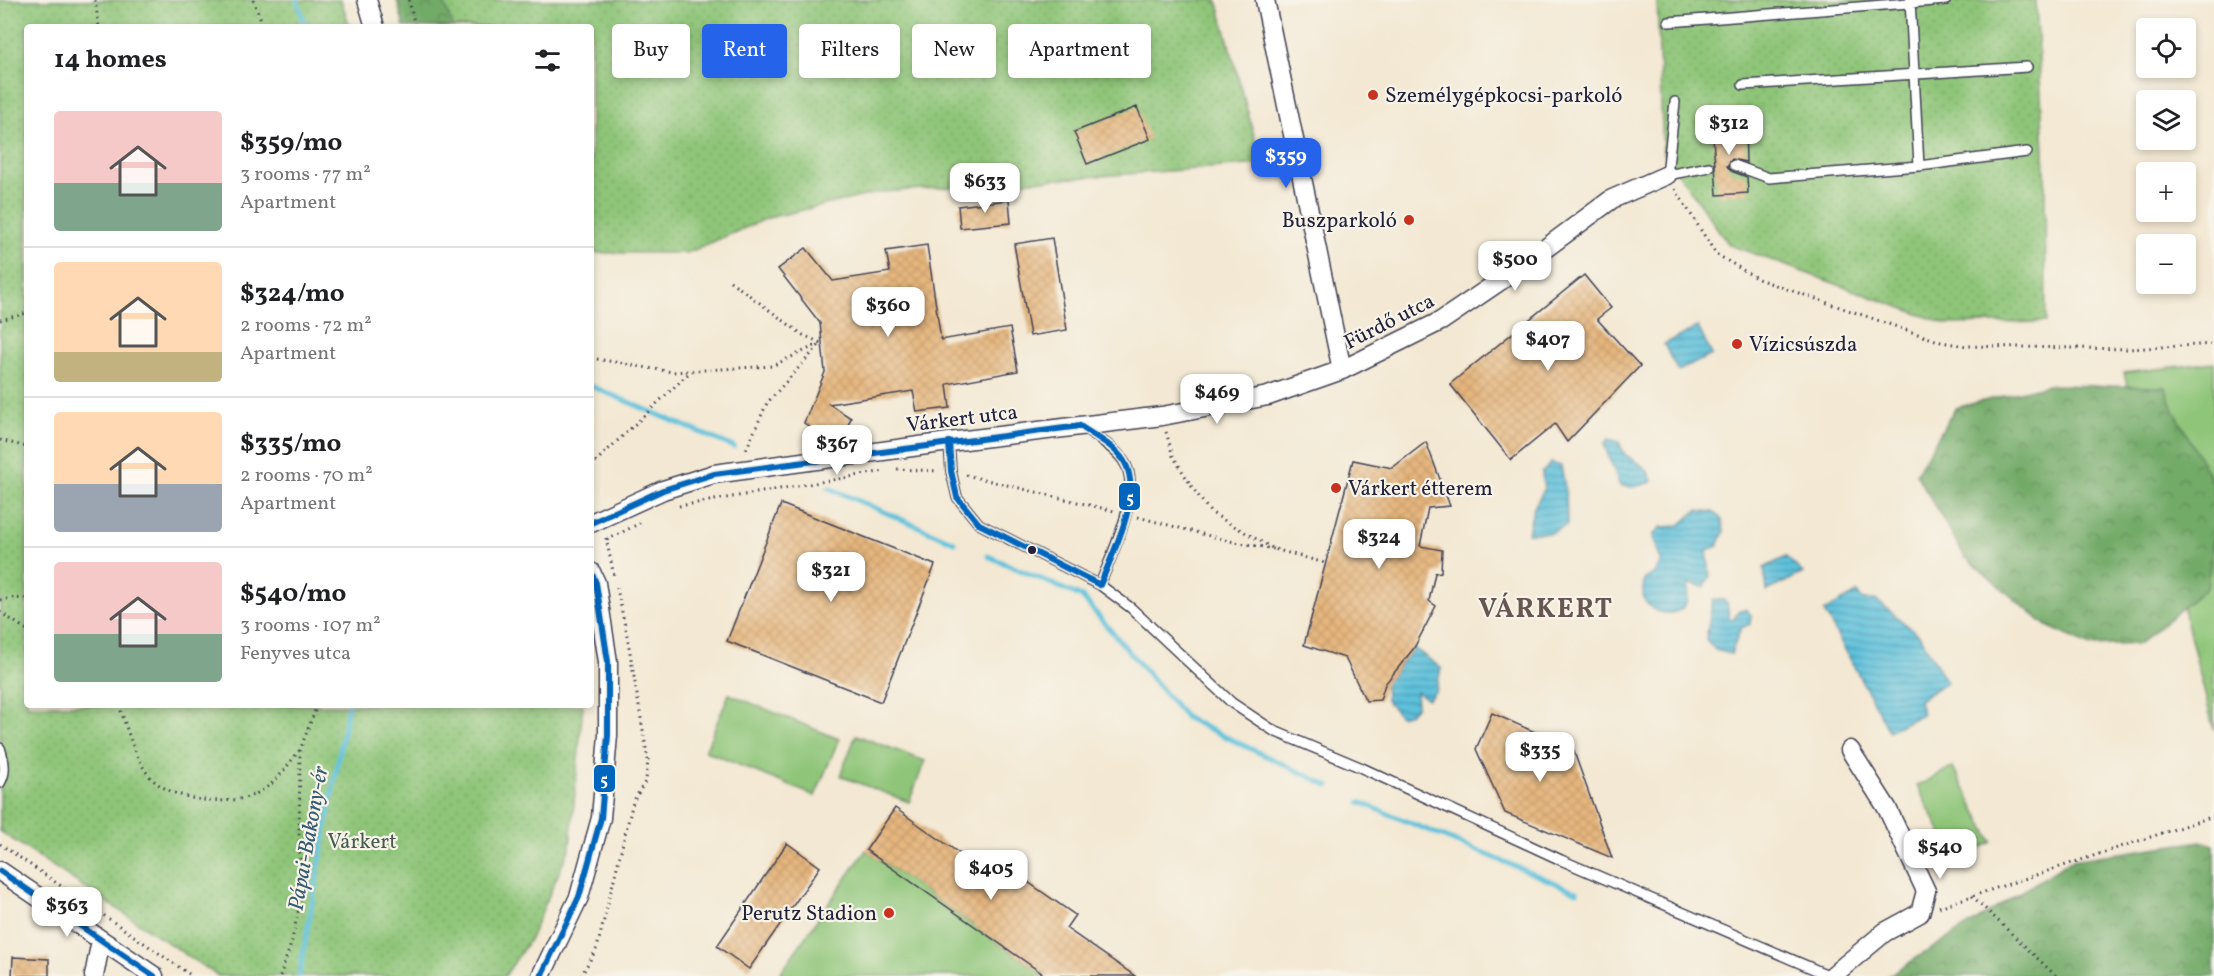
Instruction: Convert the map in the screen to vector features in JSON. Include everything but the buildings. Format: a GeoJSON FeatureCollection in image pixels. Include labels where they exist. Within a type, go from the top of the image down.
{"type":"FeatureCollection","features":[{"type":"Feature","properties":{"kind":"street"},"geometry":{"type":"LineString","coordinates":[[367,0],[374,24]]}},
{"type":"Feature","properties":{"kind":"street"},"geometry":{"type":"LineString","coordinates":[[1265,0],[1342,370]]}},
{"type":"Feature","properties":{"kind":"street","name":"Fürdő utca"},"geometry":{"type":"LineString","coordinates":[[1342,370],[1441,321],[1519,268],[1612,199],[1666,175]]}},
{"type":"Feature","properties":{"kind":"street","name":"Várkert utca"},"geometry":{"type":"LineString","coordinates":[[594,522],[663,490],[714,474],[1162,416],[1268,396],[1342,370]]}},
{"type":"Feature","properties":{"kind":"street"},"geometry":{"type":"LineString","coordinates":[[541,976],[579,897],[601,818],[608,735],[608,662],[594,579]]}},
{"type":"Feature","properties":{"kind":"street"},"geometry":{"type":"LineString","coordinates":[[1831,976],[1885,932],[1920,913],[1926,891],[1887,808],[1851,750]]}},
{"type":"Feature","properties":{"kind":"street"},"geometry":{"type":"LineString","coordinates":[[0,871],[154,976]]}},
{"type":"Feature","properties":{"kind":"street"},"geometry":{"type":"LineString","coordinates":[[94,976],[101,940]]}},
{"type":"Feature","properties":{"kind":"lane"},"geometry":{"type":"LineString","coordinates":[[1783,0],[1783,12]]}},
{"type":"Feature","properties":{"kind":"lane"},"geometry":{"type":"LineString","coordinates":[[1669,22],[1910,1],[1946,0]]}},
{"type":"Feature","properties":{"kind":"lane"},"geometry":{"type":"LineString","coordinates":[[1910,1],[1919,166]]}},
{"type":"Feature","properties":{"kind":"lane"},"geometry":{"type":"LineString","coordinates":[[1743,85],[2027,67]]}},
{"type":"Feature","properties":{"kind":"lane"},"geometry":{"type":"LineString","coordinates":[[1675,102],[1666,175],[1709,166]]}},
{"type":"Feature","properties":{"kind":"lane"},"geometry":{"type":"LineString","coordinates":[[1734,165],[1768,178],[1919,166],[2027,152]]}},
{"type":"Feature","properties":{"kind":"lane"},"geometry":{"type":"LineString","coordinates":[[1080,426],[1110,447],[1124,461],[1129,475],[1130,494],[1126,514],[1100,585]]}},
{"type":"Feature","properties":{"kind":"lane"},"geometry":{"type":"LineString","coordinates":[[949,442],[951,471],[957,497],[979,524],[1100,585],[1131,608],[1232,703],[1274,731],[1362,768],[1561,860],[1831,976]]}},
{"type":"Feature","properties":{"kind":"lane"},"geometry":{"type":"LineString","coordinates":[[0,748],[4,760],[4,778],[0,783]]}},
{"type":"Feature","properties":{"kind":"path"},"geometry":{"type":"LineString","coordinates":[[95,0],[99,24]]}},
{"type":"Feature","properties":{"kind":"path"},"geometry":{"type":"LineString","coordinates":[[253,0],[263,24]]}},
{"type":"Feature","properties":{"kind":"path"},"geometry":{"type":"LineString","coordinates":[[409,0],[415,24]]}},
{"type":"Feature","properties":{"kind":"path"},"geometry":{"type":"LineString","coordinates":[[1666,175],[1716,254],[1724,259],[1758,279],[1941,342],[1966,346],[2129,349],[2214,344]]}},
{"type":"Feature","properties":{"kind":"path"},"geometry":{"type":"LineString","coordinates":[[730,281],[803,335],[820,343]]}},
{"type":"Feature","properties":{"kind":"path"},"geometry":{"type":"LineString","coordinates":[[0,320],[24,314]]}},
{"type":"Feature","properties":{"kind":"path"},"geometry":{"type":"LineString","coordinates":[[594,359],[672,372],[772,366],[820,343]]}},
{"type":"Feature","properties":{"kind":"path"},"geometry":{"type":"LineString","coordinates":[[735,472],[767,403],[820,343]]}},
{"type":"Feature","properties":{"kind":"path"},"geometry":{"type":"LineString","coordinates":[[594,463],[691,370]]}},
{"type":"Feature","properties":{"kind":"path"},"geometry":{"type":"LineString","coordinates":[[1162,416],[1173,456],[1191,487],[1210,512],[1274,549]]}},
{"type":"Feature","properties":{"kind":"path"},"geometry":{"type":"LineString","coordinates":[[0,440],[24,446]]}},
{"type":"Feature","properties":{"kind":"path"},"geometry":{"type":"LineString","coordinates":[[670,507],[898,469],[951,471],[1229,541],[1274,549],[1325,562]]}},
{"type":"Feature","properties":{"kind":"path"},"geometry":{"type":"LineString","coordinates":[[607,540],[649,518]]}},
{"type":"Feature","properties":{"kind":"path"},"geometry":{"type":"LineString","coordinates":[[0,600],[24,599]]}},
{"type":"Feature","properties":{"kind":"path"},"geometry":{"type":"LineString","coordinates":[[0,612],[24,628]]}},
{"type":"Feature","properties":{"kind":"path"},"geometry":{"type":"LineString","coordinates":[[120,708],[136,754],[148,776],[170,791],[198,799],[225,801],[244,799],[260,793],[273,783],[300,750],[316,708]]}},
{"type":"Feature","properties":{"kind":"path"},"geometry":{"type":"LineString","coordinates":[[280,976],[291,944],[303,889],[299,847],[300,750]]}},
{"type":"Feature","properties":{"kind":"path"},"geometry":{"type":"LineString","coordinates":[[1920,913],[2214,816]]}},
{"type":"Feature","properties":{"kind":"path"},"geometry":{"type":"LineString","coordinates":[[0,844],[192,976]]}},
{"type":"Feature","properties":{"kind":"path"},"geometry":{"type":"LineString","coordinates":[[1972,896],[2056,976]]}},
{"type":"Feature","properties":{"kind":"green space","name":"Várkert"},"geometry":{"type":"Polygon","coordinates":[[[0,0],[341,0],[349,24],[24,24],[24,708],[583,708],[570,847],[530,939],[505,976],[218,976],[0,831],[0,0]]]}},
{"type":"Feature","properties":{"kind":"green space"},"geometry":{"type":"Polygon","coordinates":[[[397,0],[484,0],[495,24],[403,24],[397,0]]]}},
{"type":"Feature","properties":{"kind":"green space"},"geometry":{"type":"Polygon","coordinates":[[[443,0],[1217,0],[1262,164],[882,192],[768,218],[687,253],[594,253],[594,24],[452,24],[443,0]]]}},
{"type":"Feature","properties":{"kind":"green space"},"geometry":{"type":"Polygon","coordinates":[[[1657,0],[2036,0],[2045,171],[2046,322],[1946,324],[1729,245],[1663,152],[1657,0]]]}},
{"type":"Feature","properties":{"kind":"green space"},"geometry":{"type":"Polygon","coordinates":[[[2214,362],[2214,730],[2124,373],[2214,362]]]}},
{"type":"Feature","properties":{"kind":"green space"},"geometry":{"type":"Polygon","coordinates":[[[2048,385],[2165,387],[2174,410],[2214,485],[2214,532],[2207,587],[2139,644],[2090,646],[2045,625],[1965,557],[1916,474],[1955,408],[2048,385]]]}},
{"type":"Feature","properties":{"kind":"green space"},"geometry":{"type":"Polygon","coordinates":[[[729,694],[839,739],[815,796],[705,751],[729,694]]]}},
{"type":"Feature","properties":{"kind":"green space"},"geometry":{"type":"Polygon","coordinates":[[[856,735],[925,761],[909,802],[840,776],[856,735]]]}},
{"type":"Feature","properties":{"kind":"green space"},"geometry":{"type":"Polygon","coordinates":[[[1953,767],[1992,842],[1956,861],[1917,786],[1953,767]]]}},
{"type":"Feature","properties":{"kind":"green space"},"geometry":{"type":"Polygon","coordinates":[[[2201,841],[2214,845],[2214,976],[1888,976],[2072,860],[2201,841]]]}},
{"type":"Feature","properties":{"kind":"green space","name":"Perutz Stadion"},"geometry":{"type":"Polygon","coordinates":[[[866,850],[1046,976],[778,976],[866,850]]]}},
{"type":"Feature","properties":{"kind":"water"},"geometry":{"type":"Polygon","coordinates":[[[1698,327],[1712,355],[1678,371],[1664,344],[1698,327]]]}},
{"type":"Feature","properties":{"kind":"water"},"geometry":{"type":"Polygon","coordinates":[[[1609,439],[1619,442],[1626,455],[1646,469],[1652,482],[1634,487],[1620,486],[1604,444],[1609,439]]]}},
{"type":"Feature","properties":{"kind":"water"},"geometry":{"type":"Polygon","coordinates":[[[1551,463],[1561,466],[1566,492],[1567,525],[1550,533],[1528,533],[1533,509],[1544,490],[1542,473],[1551,463]]]}},
{"type":"Feature","properties":{"kind":"water"},"geometry":{"type":"Polygon","coordinates":[[[1697,510],[1713,512],[1722,519],[1724,532],[1718,546],[1707,550],[1710,576],[1704,587],[1689,584],[1687,601],[1682,608],[1670,613],[1658,611],[1647,604],[1643,594],[1644,580],[1655,573],[1661,562],[1653,535],[1661,527],[1679,526],[1697,510]]]}},
{"type":"Feature","properties":{"kind":"water"},"geometry":{"type":"Polygon","coordinates":[[[1786,557],[1803,573],[1767,591],[1764,568],[1786,557]]]}},
{"type":"Feature","properties":{"kind":"water"},"geometry":{"type":"Polygon","coordinates":[[[1857,593],[1863,600],[1876,600],[1919,635],[1947,682],[1919,700],[1922,714],[1889,731],[1824,611],[1857,593]]]}},
{"type":"Feature","properties":{"kind":"water"},"geometry":{"type":"Polygon","coordinates":[[[1713,599],[1727,603],[1729,619],[1733,620],[1740,610],[1745,609],[1751,615],[1750,624],[1741,628],[1731,654],[1715,650],[1706,639],[1713,599]]]}},
{"type":"Feature","properties":{"kind":"water"},"geometry":{"type":"Polygon","coordinates":[[[1414,648],[1441,668],[1436,691],[1428,699],[1416,692],[1417,706],[1410,713],[1400,716],[1386,700],[1385,684],[1414,648]]]}},
{"type":"Feature","properties":{"kind":"waterway","name":"Pápai-Bakony-ér"},"geometry":{"type":"LineString","coordinates":[[297,0],[305,24]]}},
{"type":"Feature","properties":{"kind":"waterway"},"geometry":{"type":"LineString","coordinates":[[594,387],[734,447]]}},
{"type":"Feature","properties":{"kind":"waterway"},"geometry":{"type":"LineString","coordinates":[[829,488],[954,542]]}},
{"type":"Feature","properties":{"kind":"waterway"},"geometry":{"type":"LineString","coordinates":[[988,556],[1082,597],[1186,718],[1329,786]]}},
{"type":"Feature","properties":{"kind":"waterway","name":"Pápai-Bakony-ér"},"geometry":{"type":"LineString","coordinates":[[299,976],[347,708]]}},
{"type":"Feature","properties":{"kind":"waterway"},"geometry":{"type":"LineString","coordinates":[[1360,802],[1577,892]]}},
{"type":"Feature","properties":{"kind":"transit line","name":"5"},"geometry":{"type":"LineString","coordinates":[[1080,426],[1115,450],[1124,461],[1129,474],[1131,490],[1129,506],[1119,540],[1100,585]]}},
{"type":"Feature","properties":{"kind":"transit line","name":"5"},"geometry":{"type":"LineString","coordinates":[[594,522],[663,490],[714,474],[1080,426]]}},
{"type":"Feature","properties":{"kind":"transit line","name":"5"},"geometry":{"type":"LineString","coordinates":[[949,442],[951,471],[957,497],[979,524],[1100,585]]}},
{"type":"Feature","properties":{"kind":"transit line","name":"5"},"geometry":{"type":"LineString","coordinates":[[541,976],[579,897],[601,818],[608,735],[608,662],[594,579]]}},
{"type":"Feature","properties":{"kind":"transit line","name":"5"},"geometry":{"type":"LineString","coordinates":[[0,871],[154,976]]}},
{"type":"Feature","properties":{"kind":"place","name":"Személygépkocsi-parkoló"},"geometry":{"type":"Point","coordinates":[1373,95]}},
{"type":"Feature","properties":{"kind":"place","name":"Buszparkoló"},"geometry":{"type":"Point","coordinates":[1409,220]}},
{"type":"Feature","properties":{"kind":"place","name":"Vízicsúszda"},"geometry":{"type":"Point","coordinates":[1737,344]}},
{"type":"Feature","properties":{"kind":"place","name":"Várkert étterem"},"geometry":{"type":"Point","coordinates":[1336,488]}},
{"type":"Feature","properties":{"kind":"place","name":"Perutz Stadion"},"geometry":{"type":"Point","coordinates":[889,913]}},
{"type":"Feature","properties":{"kind":"district","name":"VÁRKERT"},"geometry":{"type":"Point","coordinates":[1546,608]}}]}
